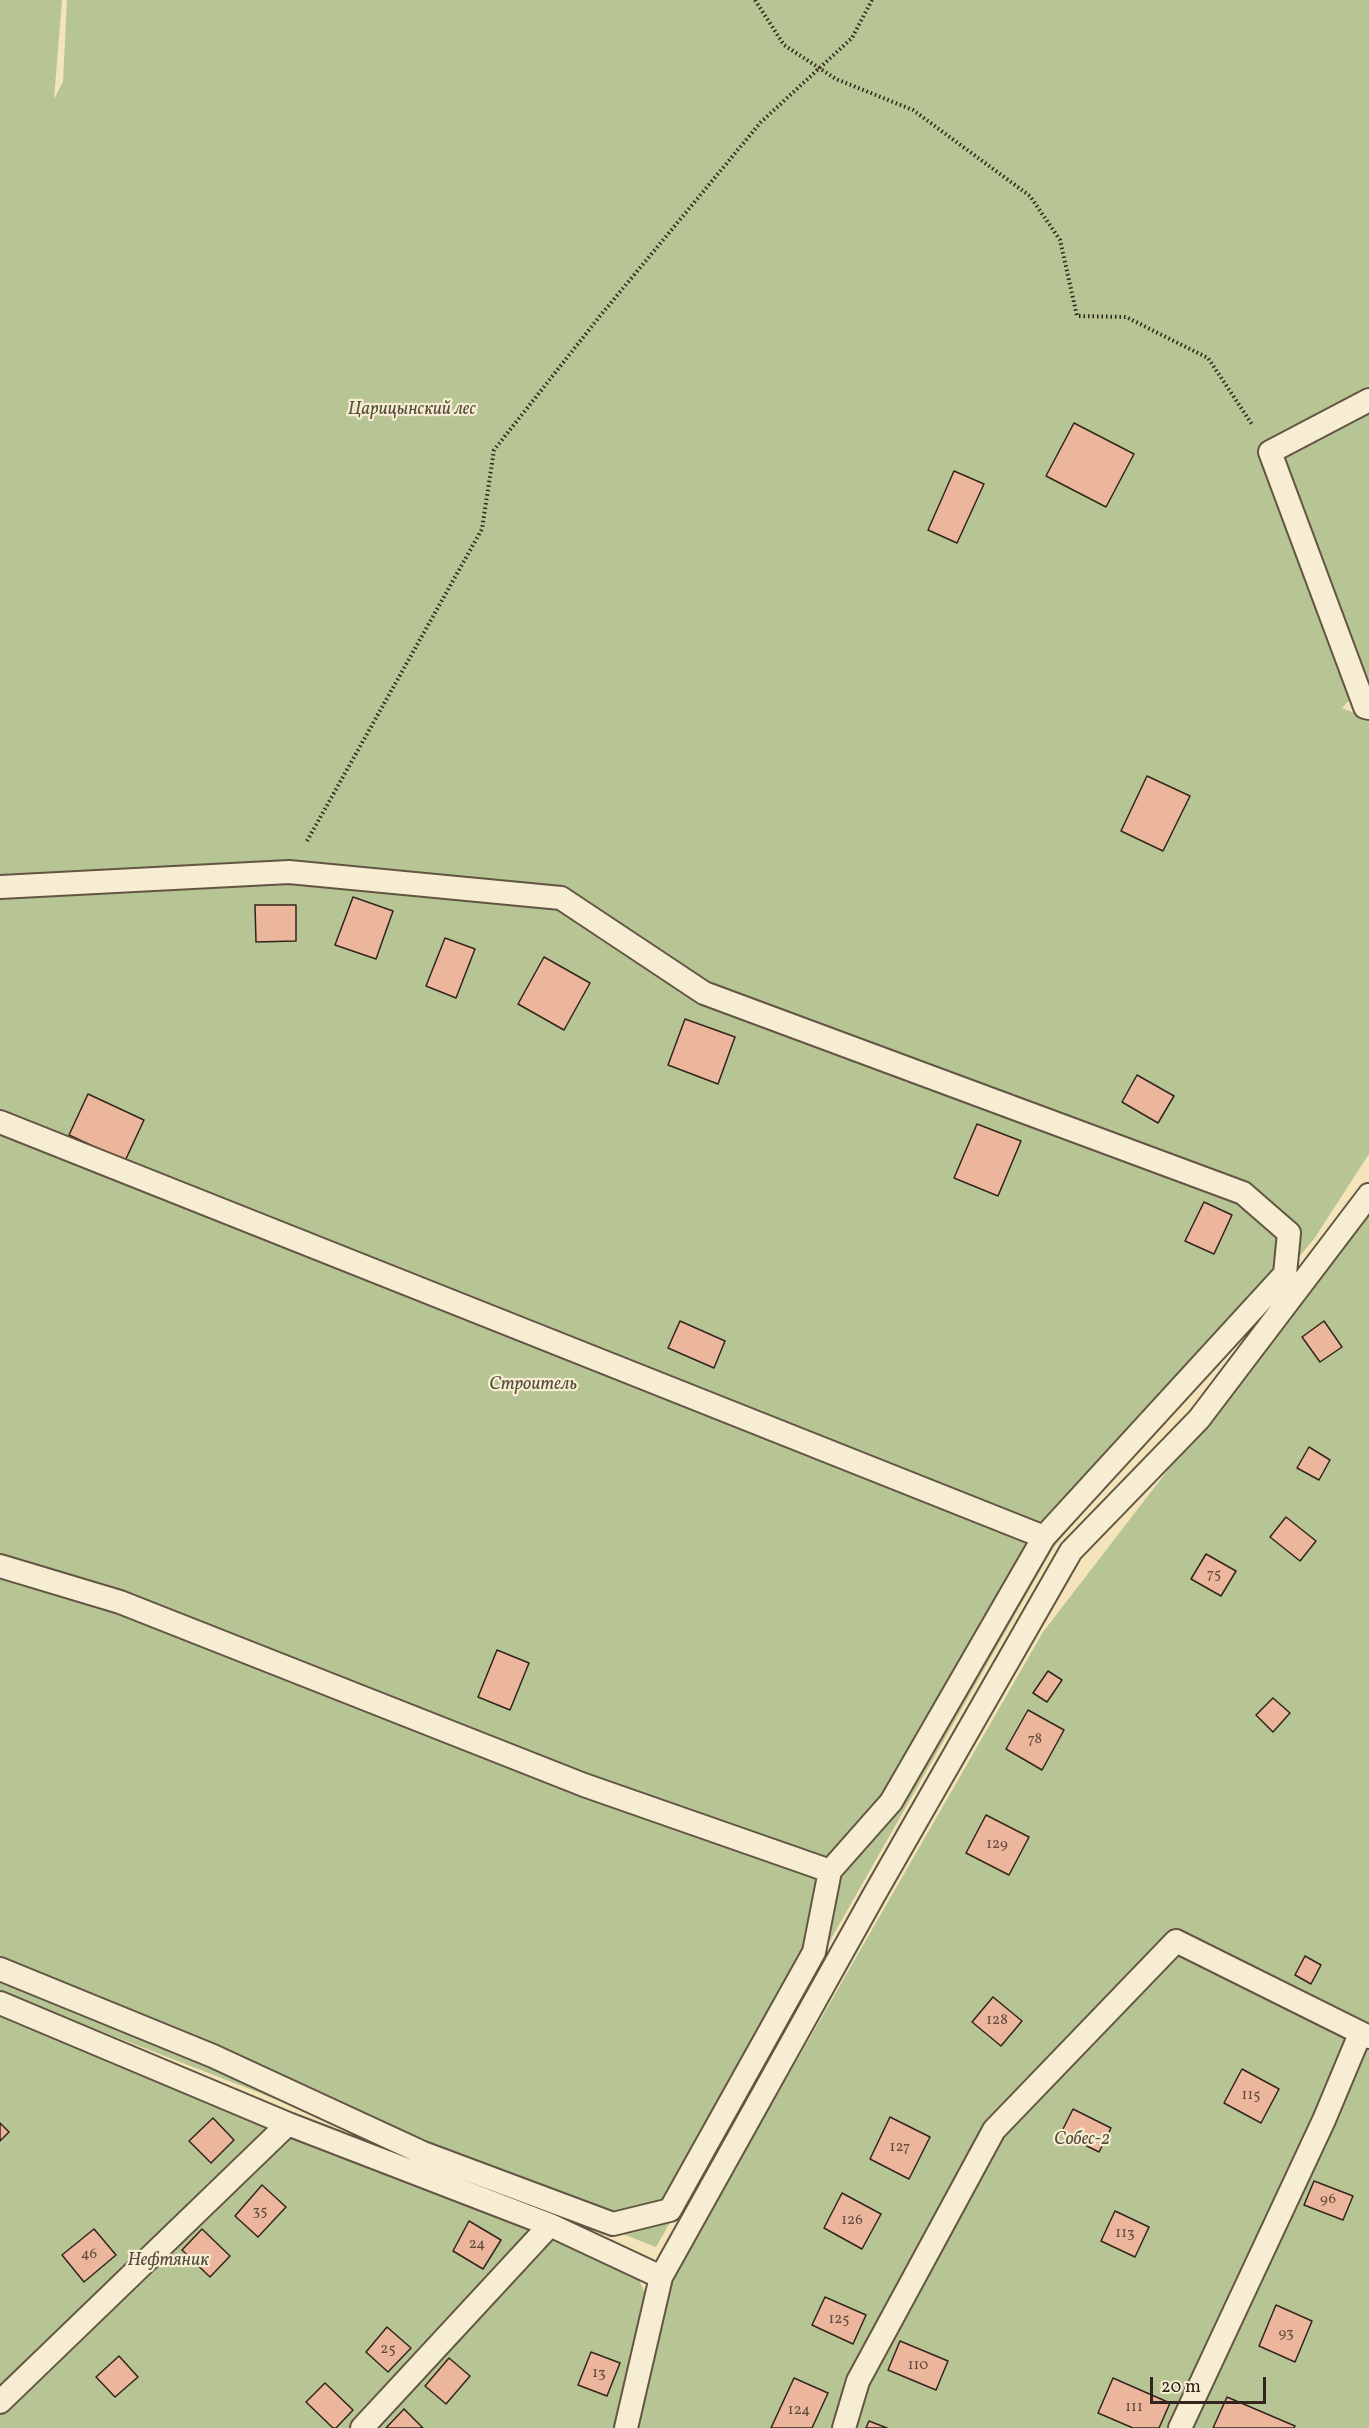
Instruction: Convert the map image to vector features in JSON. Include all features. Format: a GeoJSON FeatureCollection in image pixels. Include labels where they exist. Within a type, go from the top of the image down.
{"type":"FeatureCollection","features":[{"type":"Feature","properties":{"kind":"lane"},"geometry":{"type":"LineString","coordinates":[[1369,400],[1270,452],[1365,707],[1369,708]]}},
{"type":"Feature","properties":{"kind":"lane"},"geometry":{"type":"LineString","coordinates":[[0,887],[289,872],[561,898],[704,993],[1243,1193],[1289,1233],[1285,1274],[1044,1537],[891,1802],[830,1871],[814,1952],[670,2210],[613,2224],[423,2153],[213,2056],[0,1969]]}},
{"type":"Feature","properties":{"kind":"lane"},"geometry":{"type":"LineString","coordinates":[[0,1122],[1044,1537]]}},
{"type":"Feature","properties":{"kind":"lane"},"geometry":{"type":"LineString","coordinates":[[626,2428],[661,2277],[868,1905],[1071,1551],[1199,1419],[1369,1195]]}},
{"type":"Feature","properties":{"kind":"lane"},"geometry":{"type":"LineString","coordinates":[[0,1566],[120,1602],[584,1785],[830,1871]]}},
{"type":"Feature","properties":{"kind":"lane"},"geometry":{"type":"LineString","coordinates":[[844,2428],[858,2381],[994,2130],[1176,1941],[1364,2036],[1180,2428]]}},
{"type":"Feature","properties":{"kind":"lane"},"geometry":{"type":"LineString","coordinates":[[0,2004],[288,2124],[550,2225],[661,2277]]}},
{"type":"Feature","properties":{"kind":"lane"},"geometry":{"type":"LineString","coordinates":[[0,2402],[288,2124]]}},
{"type":"Feature","properties":{"kind":"lane"},"geometry":{"type":"LineString","coordinates":[[362,2428],[550,2225]]}},
{"type":"Feature","properties":{"kind":"path"},"geometry":{"type":"LineString","coordinates":[[755,0],[784,45],[836,79],[912,110],[1030,196],[1060,240],[1077,316],[1126,317],[1208,358],[1270,452]]}},
{"type":"Feature","properties":{"kind":"path"},"geometry":{"type":"LineString","coordinates":[[289,872],[482,529],[494,450],[600,316],[761,122],[852,38],[872,0]]}},
{"type":"Feature","properties":{"kind":"green space","name":"Строитель"},"geometry":{"type":"Polygon","coordinates":[[[0,0],[62,0],[54,99],[63,82],[67,0],[1369,0],[1369,679],[1342,708],[1369,719],[1369,1154],[1314,1239],[1053,1548],[656,2247],[0,1992],[0,0]]]}},
{"type":"Feature","properties":{"kind":"green space","name":"Собес-2"},"geometry":{"type":"Polygon","coordinates":[[[1369,1209],[1369,2428],[636,2428],[673,2276],[1043,1632],[1369,1209]]]}},
{"type":"Feature","properties":{"kind":"green space","name":"Нефтяник"},"geometry":{"type":"Polygon","coordinates":[[[0,2013],[531,2230],[639,2280],[650,2303],[618,2428],[0,2428],[0,2013]]]}},
{"type":"Feature","properties":{"kind":"building"},"geometry":{"type":"Polygon","coordinates":[[[1074,423],[1134,454],[1106,507],[1046,476],[1074,423]]]}},
{"type":"Feature","properties":{"kind":"building"},"geometry":{"type":"Polygon","coordinates":[[[954,471],[984,484],[957,543],[928,530],[954,471]]]}},
{"type":"Feature","properties":{"kind":"building"},"geometry":{"type":"Polygon","coordinates":[[[1147,776],[1190,796],[1163,851],[1121,831],[1147,776]]]}},
{"type":"Feature","properties":{"kind":"building"},"geometry":{"type":"Polygon","coordinates":[[[353,897],[393,911],[376,959],[335,945],[353,897]]]}},
{"type":"Feature","properties":{"kind":"building"},"geometry":{"type":"Polygon","coordinates":[[[255,905],[296,905],[296,941],[256,942],[255,905]]]}},
{"type":"Feature","properties":{"kind":"building"},"geometry":{"type":"Polygon","coordinates":[[[445,938],[475,949],[456,998],[426,986],[445,938]]]}},
{"type":"Feature","properties":{"kind":"building"},"geometry":{"type":"Polygon","coordinates":[[[544,957],[590,983],[564,1030],[518,1004],[544,957]]]}},
{"type":"Feature","properties":{"kind":"building"},"geometry":{"type":"Polygon","coordinates":[[[685,1019],[735,1037],[718,1084],[668,1065],[685,1019]]]}},
{"type":"Feature","properties":{"kind":"building"},"geometry":{"type":"Polygon","coordinates":[[[1137,1075],[1174,1096],[1158,1123],[1122,1102],[1137,1075]]]}},
{"type":"Feature","properties":{"kind":"building"},"geometry":{"type":"Polygon","coordinates":[[[88,1094],[144,1120],[125,1161],[69,1135],[88,1094]]]}},
{"type":"Feature","properties":{"kind":"building"},"geometry":{"type":"Polygon","coordinates":[[[977,1124],[1021,1141],[998,1196],[954,1178],[977,1124]]]}},
{"type":"Feature","properties":{"kind":"building"},"geometry":{"type":"Polygon","coordinates":[[[1204,1202],[1232,1215],[1214,1254],[1185,1241],[1204,1202]]]}},
{"type":"Feature","properties":{"kind":"building"},"geometry":{"type":"Polygon","coordinates":[[[680,1321],[725,1341],[714,1368],[668,1348],[680,1321]]]}},
{"type":"Feature","properties":{"kind":"building"},"geometry":{"type":"Polygon","coordinates":[[[1324,1321],[1342,1347],[1320,1362],[1302,1337],[1324,1321]]]}},
{"type":"Feature","properties":{"kind":"building"},"geometry":{"type":"Polygon","coordinates":[[[1309,1447],[1330,1460],[1319,1480],[1297,1468],[1309,1447]]]}},
{"type":"Feature","properties":{"kind":"building"},"geometry":{"type":"Polygon","coordinates":[[[1286,1517],[1316,1541],[1300,1561],[1270,1537],[1286,1517]]]}},
{"type":"Feature","properties":{"kind":"building"},"geometry":{"type":"Polygon","coordinates":[[[1206,1554],[1236,1571],[1221,1596],[1191,1579],[1206,1554]]]}},
{"type":"Feature","properties":{"kind":"building"},"geometry":{"type":"Polygon","coordinates":[[[497,1650],[529,1663],[510,1710],[478,1697],[497,1650]]]}},
{"type":"Feature","properties":{"kind":"building"},"geometry":{"type":"Polygon","coordinates":[[[1048,1671],[1062,1680],[1047,1702],[1033,1693],[1048,1671]]]}},
{"type":"Feature","properties":{"kind":"building"},"geometry":{"type":"Polygon","coordinates":[[[1273,1698],[1290,1713],[1273,1732],[1256,1715],[1273,1698]]]}},
{"type":"Feature","properties":{"kind":"building"},"geometry":{"type":"Polygon","coordinates":[[[1028,1710],[1064,1730],[1042,1770],[1006,1749],[1028,1710]]]}},
{"type":"Feature","properties":{"kind":"building"},"geometry":{"type":"Polygon","coordinates":[[[986,1815],[1029,1837],[1009,1875],[966,1853],[986,1815]]]}},
{"type":"Feature","properties":{"kind":"building"},"geometry":{"type":"Polygon","coordinates":[[[1305,1956],[1321,1965],[1311,1984],[1295,1975],[1305,1956]]]}},
{"type":"Feature","properties":{"kind":"building"},"geometry":{"type":"Polygon","coordinates":[[[993,1997],[1022,2021],[1001,2046],[972,2022],[993,1997]]]}},
{"type":"Feature","properties":{"kind":"building"},"geometry":{"type":"Polygon","coordinates":[[[1242,2069],[1279,2089],[1261,2123],[1224,2103],[1242,2069]]]}},
{"type":"Feature","properties":{"kind":"building"},"geometry":{"type":"Polygon","coordinates":[[[1073,2109],[1111,2128],[1099,2152],[1061,2133],[1073,2109]]]}},
{"type":"Feature","properties":{"kind":"building"},"geometry":{"type":"Polygon","coordinates":[[[890,2117],[930,2137],[909,2179],[870,2159],[890,2117]]]}},
{"type":"Feature","properties":{"kind":"building"},"geometry":{"type":"Polygon","coordinates":[[[213,2118],[234,2140],[211,2163],[189,2141],[213,2118]]]}},
{"type":"Feature","properties":{"kind":"building"},"geometry":{"type":"Polygon","coordinates":[[[0,2123],[9,2132],[0,2141],[0,2123]]]}},
{"type":"Feature","properties":{"kind":"building"},"geometry":{"type":"Polygon","coordinates":[[[1314,2181],[1353,2196],[1343,2220],[1304,2205],[1314,2181]]]}},
{"type":"Feature","properties":{"kind":"building"},"geometry":{"type":"Polygon","coordinates":[[[262,2185],[286,2207],[258,2237],[235,2216],[262,2185]]]}},
{"type":"Feature","properties":{"kind":"building"},"geometry":{"type":"Polygon","coordinates":[[[842,2193],[881,2214],[862,2249],[824,2228],[842,2193]]]}},
{"type":"Feature","properties":{"kind":"building"},"geometry":{"type":"Polygon","coordinates":[[[1115,2211],[1149,2227],[1135,2257],[1101,2241],[1115,2211]]]}},
{"type":"Feature","properties":{"kind":"building"},"geometry":{"type":"Polygon","coordinates":[[[469,2221],[501,2240],[483,2269],[453,2251],[469,2221]]]}},
{"type":"Feature","properties":{"kind":"building"},"geometry":{"type":"Polygon","coordinates":[[[94,2229],[116,2255],[84,2282],[62,2255],[94,2229]]]}},
{"type":"Feature","properties":{"kind":"building"},"geometry":{"type":"Polygon","coordinates":[[[202,2229],[230,2256],[210,2277],[182,2250],[202,2229]]]}},
{"type":"Feature","properties":{"kind":"building"},"geometry":{"type":"Polygon","coordinates":[[[825,2297],[866,2315],[853,2344],[812,2325],[825,2297]]]}},
{"type":"Feature","properties":{"kind":"building"},"geometry":{"type":"Polygon","coordinates":[[[1276,2305],[1312,2321],[1295,2362],[1259,2346],[1276,2305]]]}},
{"type":"Feature","properties":{"kind":"building"},"geometry":{"type":"Polygon","coordinates":[[[387,2327],[411,2348],[388,2372],[366,2352],[387,2327]]]}},
{"type":"Feature","properties":{"kind":"building"},"geometry":{"type":"Polygon","coordinates":[[[900,2341],[948,2361],[936,2390],[888,2370],[900,2341]]]}},
{"type":"Feature","properties":{"kind":"building"},"geometry":{"type":"Polygon","coordinates":[[[591,2352],[620,2363],[607,2396],[578,2385],[591,2352]]]}},
{"type":"Feature","properties":{"kind":"building"},"geometry":{"type":"Polygon","coordinates":[[[119,2356],[138,2377],[115,2397],[96,2377],[119,2356]]]}},
{"type":"Feature","properties":{"kind":"building"},"geometry":{"type":"Polygon","coordinates":[[[449,2358],[470,2376],[446,2404],[425,2386],[449,2358]]]}},
{"type":"Feature","properties":{"kind":"building"},"geometry":{"type":"Polygon","coordinates":[[[794,2378],[828,2393],[812,2428],[771,2428],[794,2378]]]}},
{"type":"Feature","properties":{"kind":"building"},"geometry":{"type":"Polygon","coordinates":[[[1113,2378],[1170,2403],[1159,2428],[1133,2428],[1098,2413],[1113,2378]]]}},
{"type":"Feature","properties":{"kind":"building"},"geometry":{"type":"Polygon","coordinates":[[[325,2383],[353,2410],[336,2428],[333,2428],[306,2402],[325,2383]]]}},
{"type":"Feature","properties":{"kind":"building"},"geometry":{"type":"Polygon","coordinates":[[[1227,2397],[1295,2426],[1294,2428],[1213,2428],[1227,2397]]]}},
{"type":"Feature","properties":{"kind":"building"},"geometry":{"type":"Polygon","coordinates":[[[404,2409],[423,2428],[386,2428],[404,2409]]]}},
{"type":"Feature","properties":{"kind":"building"},"geometry":{"type":"Polygon","coordinates":[[[869,2421],[887,2428],[866,2428],[869,2421]]]}},
{"type":"Feature","properties":{"kind":"park label","name":"Царицынский лес"},"geometry":{"type":"Point","coordinates":[412,411]}}]}
